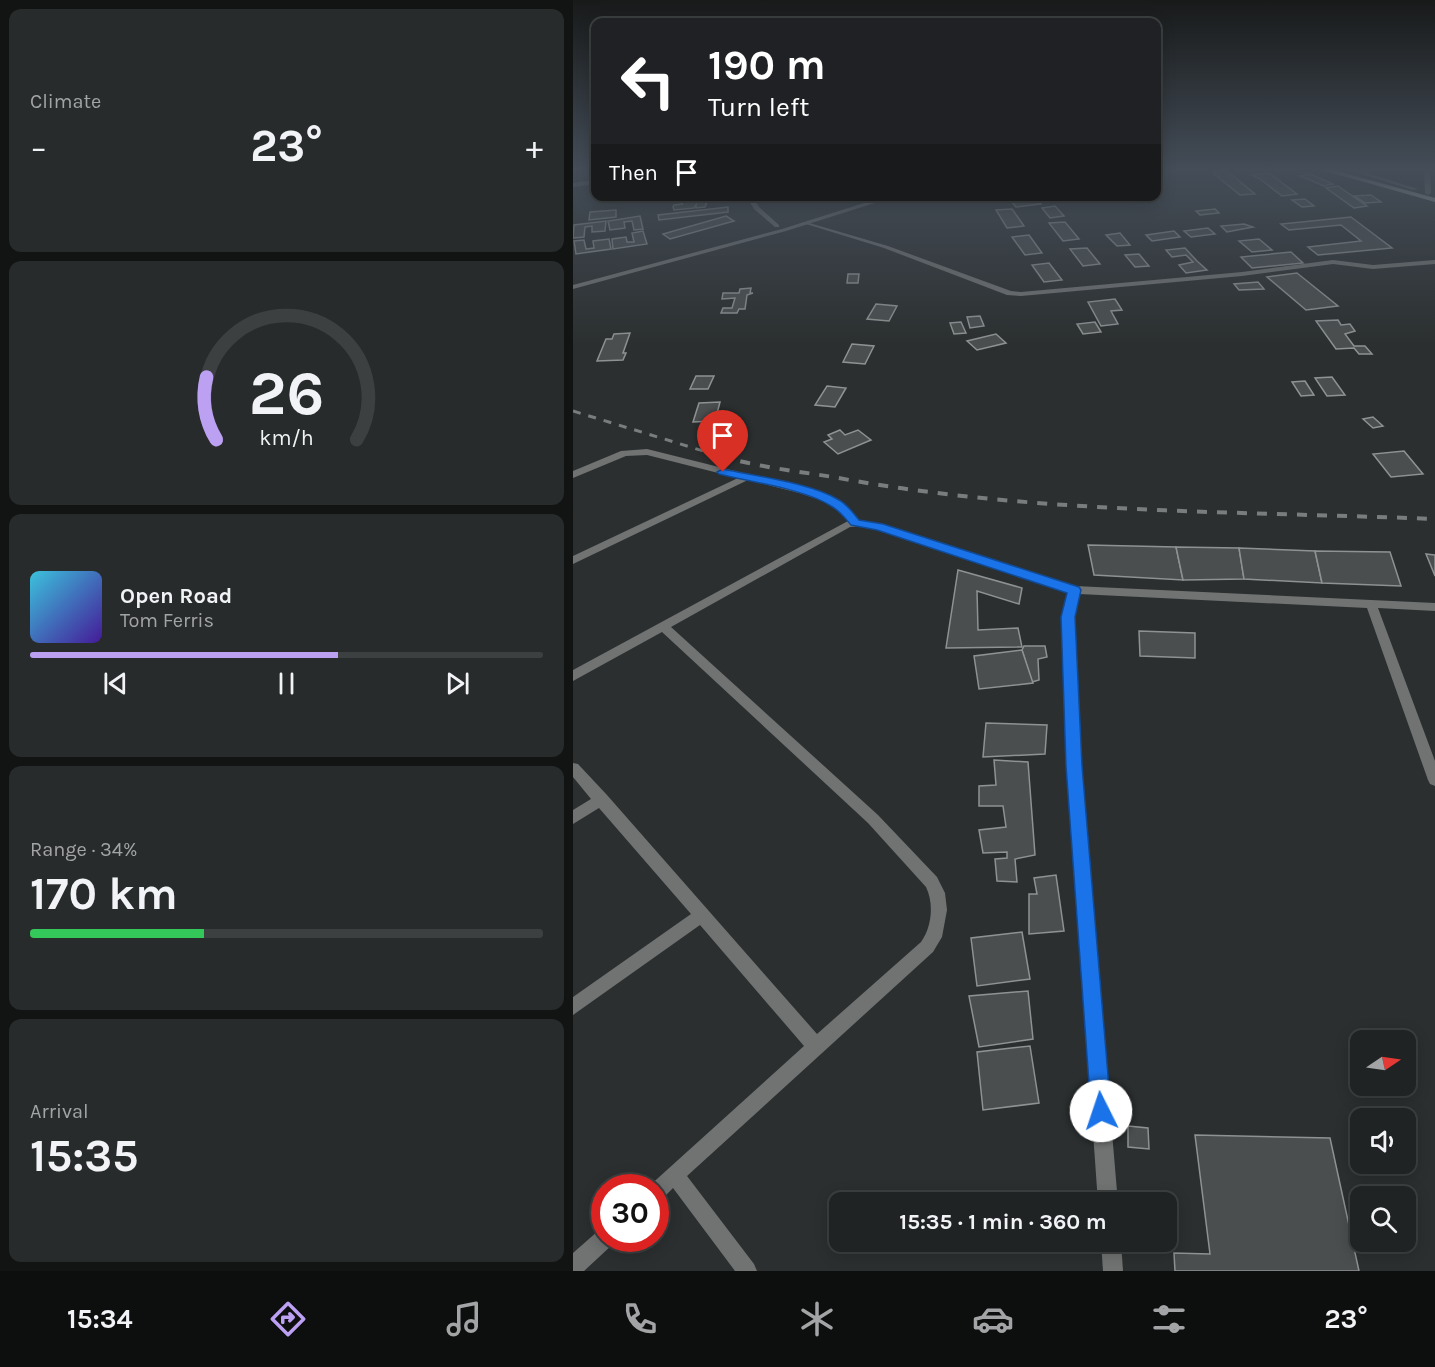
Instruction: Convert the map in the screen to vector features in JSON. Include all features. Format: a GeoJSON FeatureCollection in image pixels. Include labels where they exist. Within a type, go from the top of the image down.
{"type":"FeatureCollection","features":[{"type":"Feature","properties":{"kind":"street"},"geometry":{"type":"LineString","coordinates":[[573,279],[768,227]]}},
{"type":"Feature","properties":{"kind":"street"},"geometry":{"type":"LineString","coordinates":[[573,287],[792,227]]}},
{"type":"Feature","properties":{"kind":"street"},"geometry":{"type":"LineString","coordinates":[[822,227],[886,247],[1009,293],[1021,294],[1242,274],[1333,262],[1373,267],[1435,262]]}},
{"type":"Feature","properties":{"kind":"street"},"geometry":{"type":"LineString","coordinates":[[573,475],[624,453],[637,452],[677,459],[803,491],[833,501],[844,509],[855,523]]}},
{"type":"Feature","properties":{"kind":"street"},"geometry":{"type":"LineString","coordinates":[[573,560],[745,478]]}},
{"type":"Feature","properties":{"kind":"street"},"geometry":{"type":"LineString","coordinates":[[573,676],[848,524],[855,523],[879,527],[1074,590],[1435,607]]}},
{"type":"Feature","properties":{"kind":"street"},"geometry":{"type":"LineString","coordinates":[[1074,590],[1068,617],[1074,766],[1107,1192]]}},
{"type":"Feature","properties":{"kind":"street"},"geometry":{"type":"LineString","coordinates":[[1371,604],[1435,780]]}},
{"type":"Feature","properties":{"kind":"street"},"geometry":{"type":"LineString","coordinates":[[664,627],[873,819],[932,882],[937,893],[939,910],[934,937],[927,947],[669,1180]]}},
{"type":"Feature","properties":{"kind":"street"},"geometry":{"type":"LineString","coordinates":[[573,768],[816,1046]]}},
{"type":"Feature","properties":{"kind":"street"},"geometry":{"type":"LineString","coordinates":[[573,818],[602,799]]}},
{"type":"Feature","properties":{"kind":"street"},"geometry":{"type":"LineString","coordinates":[[573,1007],[700,916]]}},
{"type":"Feature","properties":{"kind":"street"},"geometry":{"type":"LineString","coordinates":[[675,1175],[747,1271]]}},
{"type":"Feature","properties":{"kind":"street"},"geometry":{"type":"LineString","coordinates":[[573,1267],[591,1251]]}},
{"type":"Feature","properties":{"kind":"street"},"geometry":{"type":"LineString","coordinates":[[1112,1252],[1113,1271]]}},
{"type":"Feature","properties":{"kind":"building"},"geometry":{"type":"Polygon","coordinates":[[[574,227],[585,227],[584,237],[573,238],[574,227]]]}},
{"type":"Feature","properties":{"kind":"building"},"geometry":{"type":"Polygon","coordinates":[[[592,227],[605,227],[605,231],[592,232],[592,227]]]}},
{"type":"Feature","properties":{"kind":"building"},"geometry":{"type":"Polygon","coordinates":[[[609,227],[625,228],[610,230],[609,227]]]}},
{"type":"Feature","properties":{"kind":"building"},"geometry":{"type":"Polygon","coordinates":[[[686,227],[712,227],[670,239],[663,234],[686,227]]]}},
{"type":"Feature","properties":{"kind":"building"},"geometry":{"type":"Polygon","coordinates":[[[1052,227],[1069,227],[1079,239],[1063,241],[1052,227]]]}},
{"type":"Feature","properties":{"kind":"building"},"geometry":{"type":"Polygon","coordinates":[[[1222,227],[1251,227],[1227,232],[1222,227]]]}},
{"type":"Feature","properties":{"kind":"building"},"geometry":{"type":"Polygon","coordinates":[[[1285,227],[1317,227],[1289,230],[1285,227]]]}},
{"type":"Feature","properties":{"kind":"building"},"geometry":{"type":"Polygon","coordinates":[[[1344,227],[1365,227],[1392,248],[1318,255],[1308,247],[1361,241],[1344,227]]]}},
{"type":"Feature","properties":{"kind":"building"},"geometry":{"type":"Polygon","coordinates":[[[1208,228],[1215,234],[1191,237],[1184,231],[1208,228]]]}},
{"type":"Feature","properties":{"kind":"building"},"geometry":{"type":"Polygon","coordinates":[[[643,231],[647,244],[613,249],[612,239],[626,237],[627,242],[634,242],[632,233],[643,231]]]}},
{"type":"Feature","properties":{"kind":"building"},"geometry":{"type":"Polygon","coordinates":[[[1174,231],[1180,237],[1152,241],[1146,235],[1174,231]]]}},
{"type":"Feature","properties":{"kind":"building"},"geometry":{"type":"Polygon","coordinates":[[[1120,233],[1130,245],[1117,246],[1106,235],[1120,233]]]}},
{"type":"Feature","properties":{"kind":"building"},"geometry":{"type":"Polygon","coordinates":[[[1029,235],[1042,253],[1025,255],[1012,237],[1029,235]]]}},
{"type":"Feature","properties":{"kind":"building"},"geometry":{"type":"Polygon","coordinates":[[[609,239],[611,249],[576,254],[574,241],[584,240],[586,249],[594,248],[593,241],[609,239]]]}},
{"type":"Feature","properties":{"kind":"building"},"geometry":{"type":"Polygon","coordinates":[[[1259,239],[1272,250],[1252,252],[1239,241],[1259,239]]]}},
{"type":"Feature","properties":{"kind":"building"},"geometry":{"type":"Polygon","coordinates":[[[1087,248],[1100,264],[1083,266],[1070,249],[1087,248]]]}},
{"type":"Feature","properties":{"kind":"building"},"geometry":{"type":"Polygon","coordinates":[[[1185,248],[1207,270],[1186,273],[1179,265],[1193,262],[1186,255],[1172,257],[1166,250],[1185,248]]]}},
{"type":"Feature","properties":{"kind":"building"},"geometry":{"type":"Polygon","coordinates":[[[1291,252],[1303,263],[1252,268],[1241,257],[1291,252]]]}},
{"type":"Feature","properties":{"kind":"building"},"geometry":{"type":"Polygon","coordinates":[[[1139,254],[1149,266],[1135,267],[1125,255],[1139,254]]]}},
{"type":"Feature","properties":{"kind":"building"},"geometry":{"type":"Polygon","coordinates":[[[1049,263],[1062,280],[1044,282],[1032,265],[1049,263]]]}},
{"type":"Feature","properties":{"kind":"building"},"geometry":{"type":"Polygon","coordinates":[[[1297,273],[1338,306],[1306,310],[1267,277],[1297,273]]]}},
{"type":"Feature","properties":{"kind":"building"},"geometry":{"type":"Polygon","coordinates":[[[848,274],[859,274],[858,283],[847,283],[848,274]]]}},
{"type":"Feature","properties":{"kind":"building"},"geometry":{"type":"Polygon","coordinates":[[[1258,282],[1264,289],[1239,290],[1234,284],[1258,282]]]}},
{"type":"Feature","properties":{"kind":"building"},"geometry":{"type":"Polygon","coordinates":[[[751,288],[750,293],[753,293],[747,295],[745,309],[739,309],[737,313],[721,313],[723,308],[732,308],[735,298],[722,299],[723,293],[739,293],[740,289],[751,288]]]}},
{"type":"Feature","properties":{"kind":"building"},"geometry":{"type":"Polygon","coordinates":[[[1115,299],[1122,310],[1111,311],[1118,324],[1101,326],[1088,302],[1115,299]]]}},
{"type":"Feature","properties":{"kind":"building"},"geometry":{"type":"Polygon","coordinates":[[[876,304],[897,306],[889,321],[867,319],[876,304]]]}},
{"type":"Feature","properties":{"kind":"building"},"geometry":{"type":"Polygon","coordinates":[[[980,316],[984,326],[970,328],[967,317],[980,316]]]}},
{"type":"Feature","properties":{"kind":"building"},"geometry":{"type":"Polygon","coordinates":[[[1338,320],[1341,325],[1350,324],[1355,331],[1345,334],[1354,346],[1365,346],[1372,354],[1359,354],[1354,348],[1336,349],[1316,321],[1338,320]]]}},
{"type":"Feature","properties":{"kind":"building"},"geometry":{"type":"Polygon","coordinates":[[[961,322],[966,333],[954,334],[950,323],[961,322]]]}},
{"type":"Feature","properties":{"kind":"building"},"geometry":{"type":"Polygon","coordinates":[[[1095,322],[1101,332],[1083,334],[1077,324],[1095,322]]]}},
{"type":"Feature","properties":{"kind":"building"},"geometry":{"type":"Polygon","coordinates":[[[630,333],[623,360],[597,361],[606,339],[612,339],[614,334],[630,333]]]}},
{"type":"Feature","properties":{"kind":"building"},"geometry":{"type":"Polygon","coordinates":[[[996,334],[1006,343],[977,350],[967,341],[996,334]]]}},
{"type":"Feature","properties":{"kind":"building"},"geometry":{"type":"Polygon","coordinates":[[[852,344],[874,346],[865,364],[843,362],[852,344]]]}},
{"type":"Feature","properties":{"kind":"building"},"geometry":{"type":"Polygon","coordinates":[[[696,376],[714,376],[708,389],[690,389],[696,376]]]}},
{"type":"Feature","properties":{"kind":"building"},"geometry":{"type":"Polygon","coordinates":[[[1332,377],[1345,395],[1327,396],[1315,378],[1332,377]]]}},
{"type":"Feature","properties":{"kind":"building"},"geometry":{"type":"Polygon","coordinates":[[[1305,381],[1314,395],[1301,396],[1292,382],[1305,381]]]}},
{"type":"Feature","properties":{"kind":"building"},"geometry":{"type":"Polygon","coordinates":[[[827,386],[846,388],[835,407],[815,405],[827,386]]]}},
{"type":"Feature","properties":{"kind":"building"},"geometry":{"type":"Polygon","coordinates":[[[720,402],[715,421],[693,422],[699,403],[720,402]]]}},
{"type":"Feature","properties":{"kind":"building"},"geometry":{"type":"Polygon","coordinates":[[[1373,417],[1383,426],[1373,428],[1363,419],[1373,417]]]}},
{"type":"Feature","properties":{"kind":"building"},"geometry":{"type":"Polygon","coordinates":[[[840,430],[845,435],[858,430],[871,440],[838,454],[824,442],[832,439],[828,435],[840,430]]]}},
{"type":"Feature","properties":{"kind":"building"},"geometry":{"type":"Polygon","coordinates":[[[1404,451],[1423,474],[1391,477],[1373,454],[1404,451]]]}},
{"type":"Feature","properties":{"kind":"building"},"geometry":{"type":"Polygon","coordinates":[[[1088,545],[1176,547],[1183,580],[1094,575],[1088,545]]]}},
{"type":"Feature","properties":{"kind":"building"},"geometry":{"type":"Polygon","coordinates":[[[1176,547],[1239,548],[1244,579],[1183,580],[1176,547]]]}},
{"type":"Feature","properties":{"kind":"building"},"geometry":{"type":"Polygon","coordinates":[[[1239,548],[1315,551],[1322,583],[1244,579],[1239,548]]]}},
{"type":"Feature","properties":{"kind":"building"},"geometry":{"type":"Polygon","coordinates":[[[1315,551],[1390,552],[1401,586],[1322,583],[1315,551]]]}},
{"type":"Feature","properties":{"kind":"building"},"geometry":{"type":"Polygon","coordinates":[[[1426,554],[1435,555],[1435,576],[1426,554]]]}},
{"type":"Feature","properties":{"kind":"building"},"geometry":{"type":"Polygon","coordinates":[[[958,570],[1022,588],[1019,604],[977,591],[978,630],[1018,628],[1022,647],[946,648],[958,570]]]}},
{"type":"Feature","properties":{"kind":"building"},"geometry":{"type":"Polygon","coordinates":[[[1139,631],[1195,633],[1195,658],[1140,656],[1139,631]]]}},
{"type":"Feature","properties":{"kind":"building"},"geometry":{"type":"Polygon","coordinates":[[[1024,646],[1045,646],[1047,657],[1038,659],[1039,680],[1032,682],[1022,650],[1024,646]]]}},
{"type":"Feature","properties":{"kind":"building"},"geometry":{"type":"Polygon","coordinates":[[[1022,650],[1033,683],[979,689],[974,656],[1022,650]]]}},
{"type":"Feature","properties":{"kind":"building"},"geometry":{"type":"Polygon","coordinates":[[[986,723],[1047,725],[1045,754],[983,757],[986,723]]]}},
{"type":"Feature","properties":{"kind":"building"},"geometry":{"type":"Polygon","coordinates":[[[994,760],[1028,762],[1035,855],[1015,859],[1017,882],[997,881],[995,859],[1007,858],[1007,852],[983,853],[979,830],[1006,827],[1003,806],[979,806],[979,786],[996,785],[994,760]]]}},
{"type":"Feature","properties":{"kind":"building"},"geometry":{"type":"Polygon","coordinates":[[[1056,875],[1064,931],[1029,934],[1029,894],[1037,894],[1034,878],[1056,875]]]}},
{"type":"Feature","properties":{"kind":"building"},"geometry":{"type":"Polygon","coordinates":[[[1022,932],[1030,979],[977,986],[971,938],[1022,932]]]}},
{"type":"Feature","properties":{"kind":"building"},"geometry":{"type":"Polygon","coordinates":[[[1028,991],[1033,1039],[979,1047],[969,996],[1028,991]]]}},
{"type":"Feature","properties":{"kind":"building"},"geometry":{"type":"Polygon","coordinates":[[[1030,1046],[1039,1103],[983,1110],[977,1052],[1030,1046]]]}},
{"type":"Feature","properties":{"kind":"building"},"geometry":{"type":"Polygon","coordinates":[[[1128,1126],[1148,1128],[1149,1149],[1128,1147],[1128,1126]]]}},
{"type":"Feature","properties":{"kind":"building"},"geometry":{"type":"Polygon","coordinates":[[[1195,1135],[1330,1138],[1350,1230],[1350,1252],[1355,1252],[1359,1271],[1175,1271],[1174,1253],[1210,1254],[1195,1135]]]}},
{"type":"Feature","properties":{"kind":"railway"},"geometry":{"type":"LineString","coordinates":[[573,411],[726,458]]}},
{"type":"Feature","properties":{"kind":"railway"},"geometry":{"type":"LineString","coordinates":[[721,456],[777,468],[908,489],[982,498],[1133,509],[1435,519]]}},
{"type":"Feature","properties":{"kind":"route"},"geometry":{"type":"LineString","coordinates":[[723,472],[803,491],[833,501],[850,515],[855,523],[879,527],[1074,590],[1068,617],[1074,766],[1101,1111]]}}]}
